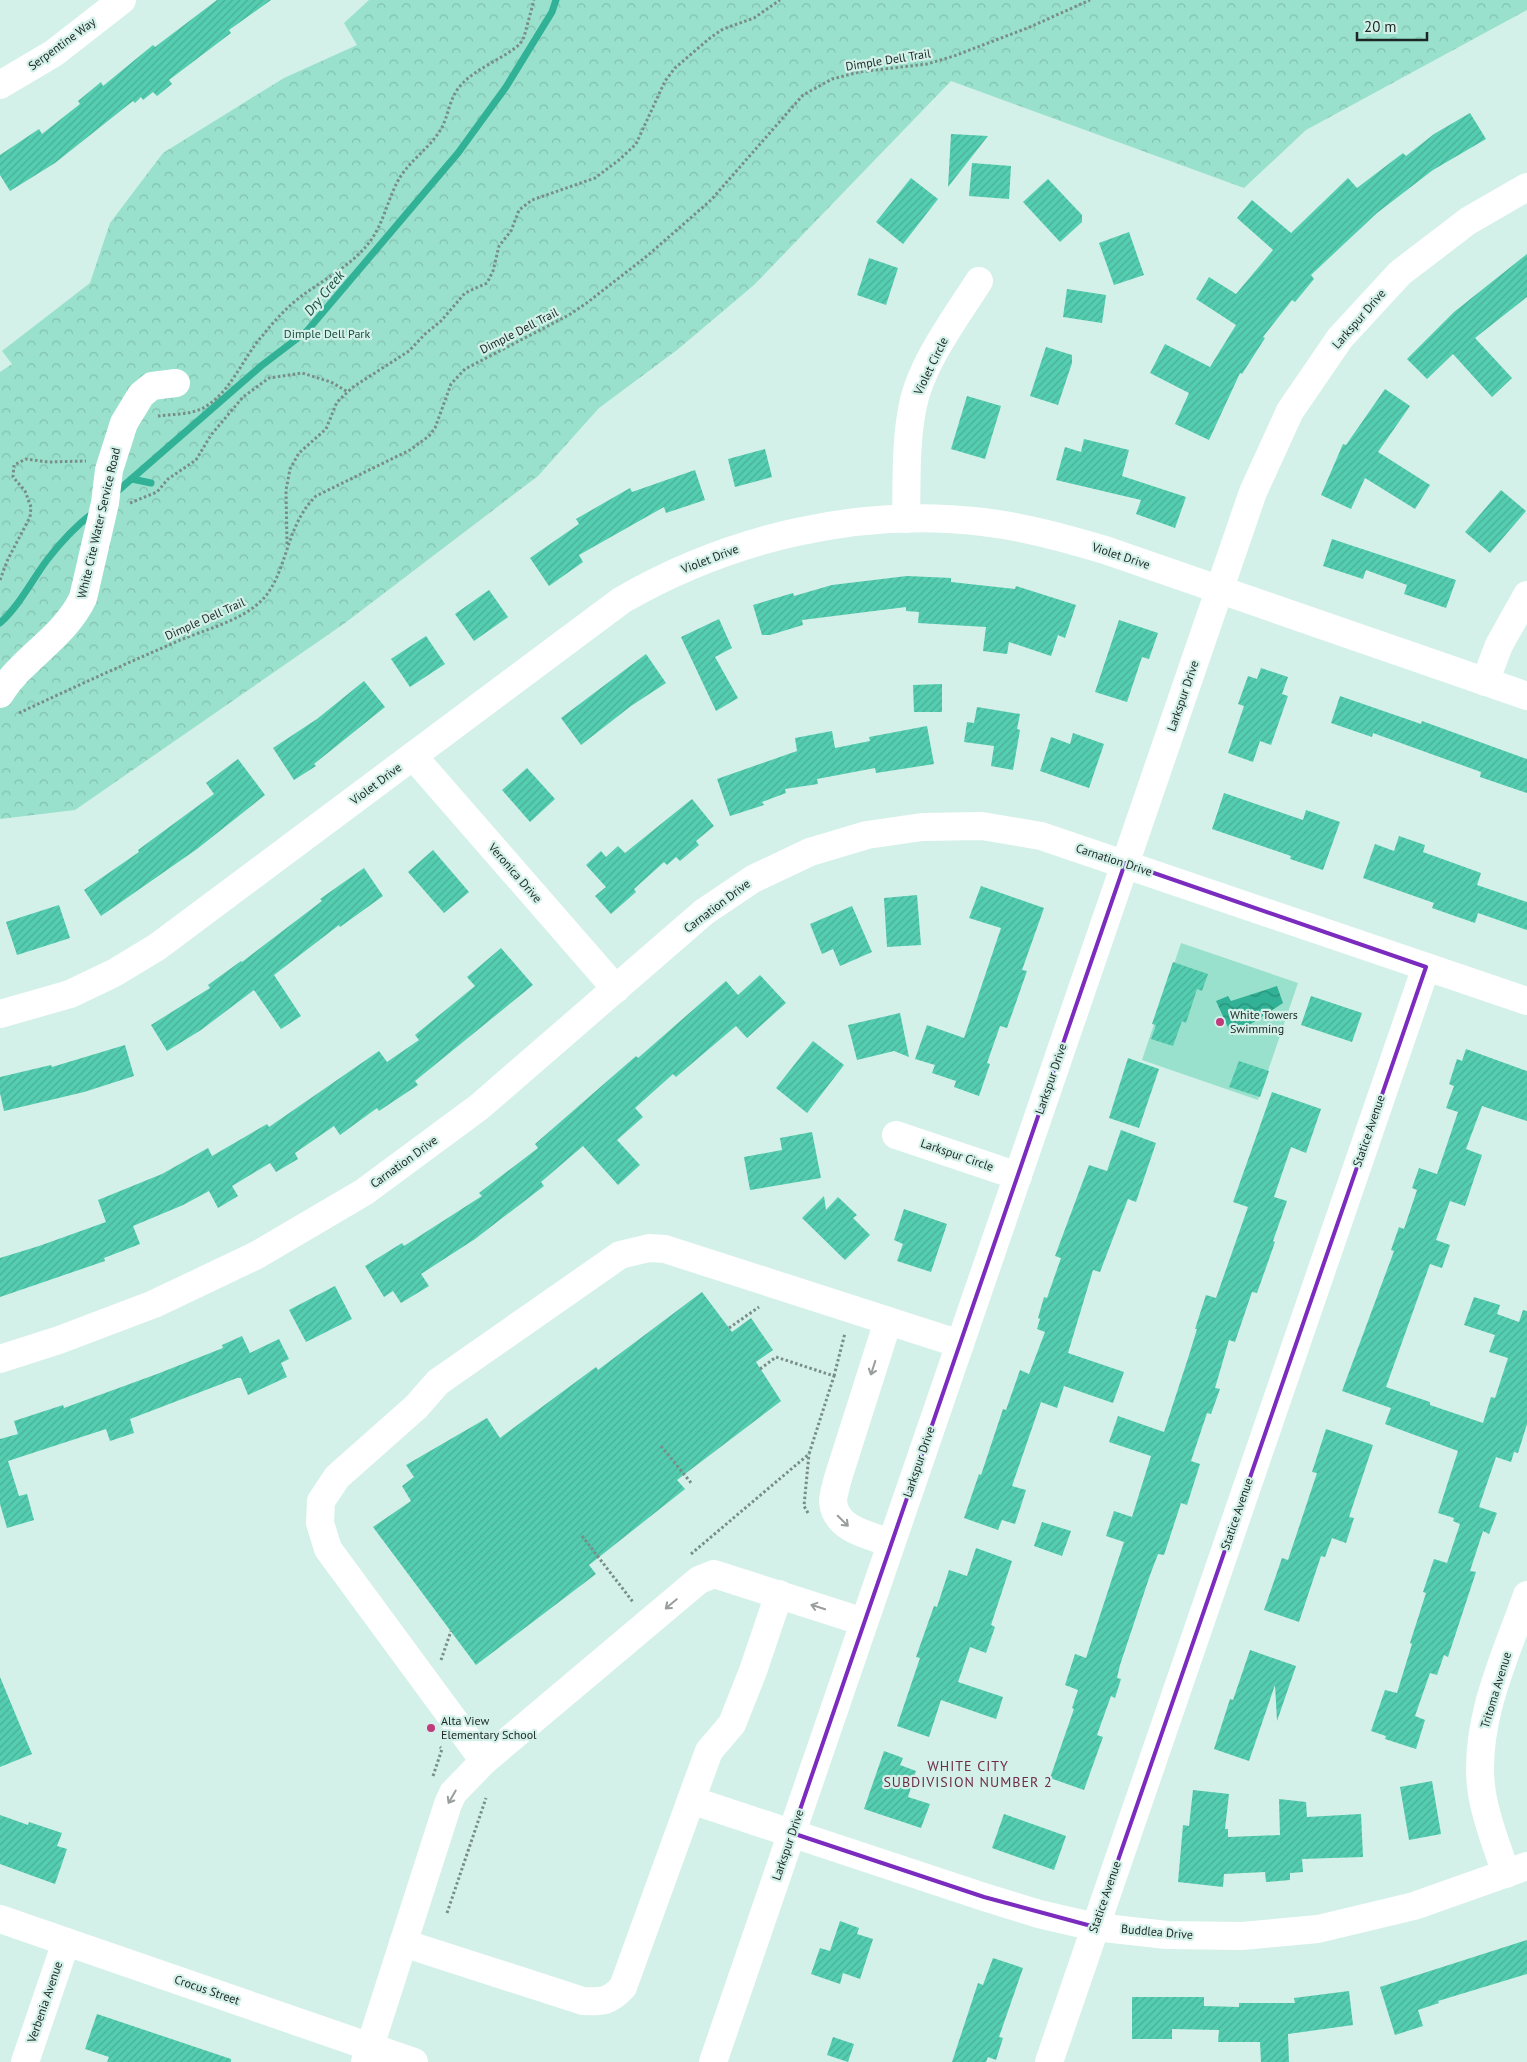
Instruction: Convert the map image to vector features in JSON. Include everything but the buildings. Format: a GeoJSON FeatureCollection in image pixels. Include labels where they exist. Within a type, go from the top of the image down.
{"type":"FeatureCollection","features":[{"type":"Feature","properties":{"kind":"street","name":"Serpentine Way"},"geometry":{"type":"LineString","coordinates":[[0,86],[54,52],[122,0]]}},
{"type":"Feature","properties":{"kind":"street","name":"Larkspur Drive"},"geometry":{"type":"LineString","coordinates":[[713,2062],[1253,492],[1290,412],[1340,338],[1400,273],[1468,222],[1527,187]]}},
{"type":"Feature","properties":{"kind":"street","name":"Violet Circle"},"geometry":{"type":"LineString","coordinates":[[906,519],[909,434],[913,404],[929,365],[979,281]]}},
{"type":"Feature","properties":{"kind":"street","name":"White Cite Water Service Road"},"geometry":{"type":"LineString","coordinates":[[6,705],[16,674],[64,627],[83,598],[112,461],[121,432],[130,412],[141,395],[152,386],[176,383]]}},
{"type":"Feature","properties":{"kind":"street","name":"Violet Drive"},"geometry":{"type":"LineString","coordinates":[[0,1014],[70,994],[114,973],[148,952],[622,600],[696,562],[743,546],[795,532],[851,523],[906,519],[982,522],[1039,531],[1105,550],[1527,696]]}},
{"type":"Feature","properties":{"kind":"street"},"geometry":{"type":"LineString","coordinates":[[1485,682],[1499,645],[1527,595]]}},
{"type":"Feature","properties":{"kind":"street","name":"Veronica Drive"},"geometry":{"type":"LineString","coordinates":[[413,756],[616,989]]}},
{"type":"Feature","properties":{"kind":"street","name":"Carnation Drive"},"geometry":{"type":"LineString","coordinates":[[0,1359],[59,1340],[154,1304],[257,1255],[356,1197],[479,1107],[704,912],[753,878],[810,852],[867,836],[922,826],[982,826],[1041,836],[1527,1001]]}},
{"type":"Feature","properties":{"kind":"street","name":"Statice Avenue"},"geometry":{"type":"LineString","coordinates":[[1049,2062],[1426,967]]}},
{"type":"Feature","properties":{"kind":"street","name":"Larkspur Circle"},"geometry":{"type":"LineString","coordinates":[[896,1135],[1018,1176]]}},
{"type":"Feature","properties":{"kind":"street"},"geometry":{"type":"LineString","coordinates":[[484,1761],[328,1549],[320,1523],[322,1501],[337,1477],[416,1407],[438,1382],[620,1255],[649,1248],[665,1249],[960,1344]]}},
{"type":"Feature","properties":{"kind":"street"},"geometry":{"type":"LineString","coordinates":[[888,1322],[838,1478],[833,1500],[836,1513],[853,1530],[891,1543]]}},
{"type":"Feature","properties":{"kind":"street"},"geometry":{"type":"LineString","coordinates":[[368,2054],[450,1799],[484,1761],[699,1580],[714,1574],[864,1622]]}},
{"type":"Feature","properties":{"kind":"street"},"geometry":{"type":"LineString","coordinates":[[405,1935],[583,2001],[599,2002],[613,1998],[623,1987],[709,1751],[732,1724],[753,1671],[779,1594]]}},
{"type":"Feature","properties":{"kind":"street","name":"Tritoma Avenue"},"geometry":{"type":"LineString","coordinates":[[1516,1870],[1481,1787],[1480,1755],[1484,1724],[1493,1692],[1527,1595]]}},
{"type":"Feature","properties":{"kind":"street","name":"Buddlea Drive"},"geometry":{"type":"LineString","coordinates":[[691,1800],[984,1898],[1039,1914],[1095,1927],[1167,1935],[1242,1936],[1318,1929],[1414,1906],[1516,1870]]}},
{"type":"Feature","properties":{"kind":"street","name":"Crocus Street"},"geometry":{"type":"LineString","coordinates":[[0,1919],[368,2054],[414,2062]]}},
{"type":"Feature","properties":{"kind":"street","name":"Verbenia Avenue"},"geometry":{"type":"LineString","coordinates":[[25,2062],[66,1942]]}},
{"type":"Feature","properties":{"kind":"path"},"geometry":{"type":"LineString","coordinates":[[121,432],[140,421],[195,411],[210,403],[232,381],[261,336],[301,297],[346,266],[369,242],[379,227],[386,204],[399,178],[440,130],[451,100],[460,86],[520,44],[524,37],[534,0]]}},
{"type":"Feature","properties":{"kind":"path"},"geometry":{"type":"LineString","coordinates":[[287,547],[285,522],[286,490],[290,469],[299,454],[326,429],[338,402],[348,392],[409,351],[425,334],[441,322],[465,293],[487,283],[493,271],[499,246],[511,231],[519,210],[532,200],[595,178],[631,150],[645,126],[665,81],[675,68],[723,29],[754,18],[780,0]]}},
{"type":"Feature","properties":{"kind":"path","name":"Dimple Dell Trail"},"geometry":{"type":"LineString","coordinates":[[6,705],[135,659],[249,610],[268,594],[298,518],[316,496],[410,450],[435,428],[451,384],[465,369],[569,315],[647,256],[711,200],[803,95],[832,79],[859,72],[927,64],[954,56],[1030,27],[1090,0]]}},
{"type":"Feature","properties":{"kind":"path"},"geometry":{"type":"LineString","coordinates":[[99,524],[125,506],[157,492],[168,479],[196,460],[211,435],[243,397],[269,378],[302,373],[331,382],[348,392]]}},
{"type":"Feature","properties":{"kind":"path"},"geometry":{"type":"LineString","coordinates":[[0,580],[8,559],[30,517],[31,507],[25,491],[13,477],[14,466],[26,459],[48,462],[112,461]]}},
{"type":"Feature","properties":{"kind":"path"},"geometry":{"type":"LineString","coordinates":[[687,1558],[809,1454],[846,1332],[841,1328]]}},
{"type":"Feature","properties":{"kind":"path"},"geometry":{"type":"LineString","coordinates":[[760,1369],[776,1358],[834,1376]]}},
{"type":"Feature","properties":{"kind":"path"},"geometry":{"type":"LineString","coordinates":[[661,1446],[692,1484]]}},
{"type":"Feature","properties":{"kind":"path"},"geometry":{"type":"LineString","coordinates":[[582,1536],[634,1603],[627,1610]]}},
{"type":"Feature","properties":{"kind":"path"},"geometry":{"type":"LineString","coordinates":[[447,1913],[489,1789]]}},
{"type":"Feature","properties":{"kind":"highlighted area"},"geometry":{"type":"Polygon","coordinates":[[[1125,863],[1426,967],[1095,1927],[984,1897],[792,1833],[1125,863]]]}},
{"type":"Feature","properties":{"kind":"green space","name":"Dimple Dell Park"},"geometry":{"type":"Polygon","coordinates":[[[369,0],[1527,0],[1527,10],[1306,130],[1244,188],[951,81],[754,285],[677,350],[599,408],[538,476],[345,623],[75,810],[0,819],[0,372],[12,364],[2,351],[90,283],[110,223],[163,153],[284,78],[357,45],[344,23],[369,0]]]}},
{"type":"Feature","properties":{"kind":"green space","name":"White Towers Swimming"},"geometry":{"type":"Polygon","coordinates":[[[1181,943],[1298,983],[1258,1100],[1142,1060],[1181,943]]]}},
{"type":"Feature","properties":{"kind":"water"},"geometry":{"type":"Polygon","coordinates":[[[1277,986],[1283,1003],[1232,1036],[1216,1001],[1228,996],[1231,1001],[1277,986]]]}},
{"type":"Feature","properties":{"kind":"waterway","name":"Dry Creek"},"geometry":{"type":"LineString","coordinates":[[113,495],[261,366],[307,331],[458,153],[506,87],[552,12],[556,0]]}},
{"type":"Feature","properties":{"kind":"waterway"},"geometry":{"type":"LineString","coordinates":[[132,479],[151,483]]}},
{"type":"Feature","properties":{"kind":"waterway","name":"Dry Creek"},"geometry":{"type":"LineString","coordinates":[[0,623],[20,600],[57,547],[94,512]]}},
{"type":"Feature","properties":{"kind":"place","name":"White Towers Swimming"},"geometry":{"type":"Point","coordinates":[1220,1022]}},
{"type":"Feature","properties":{"kind":"place","name":"Alta View Elementary School"},"geometry":{"type":"Point","coordinates":[431,1728]}},
{"type":"Feature","properties":{"kind":"district","name":"WHITE CITY SUBDIVISION NUMBER 2"},"geometry":{"type":"Point","coordinates":[968,1774]}}]}
